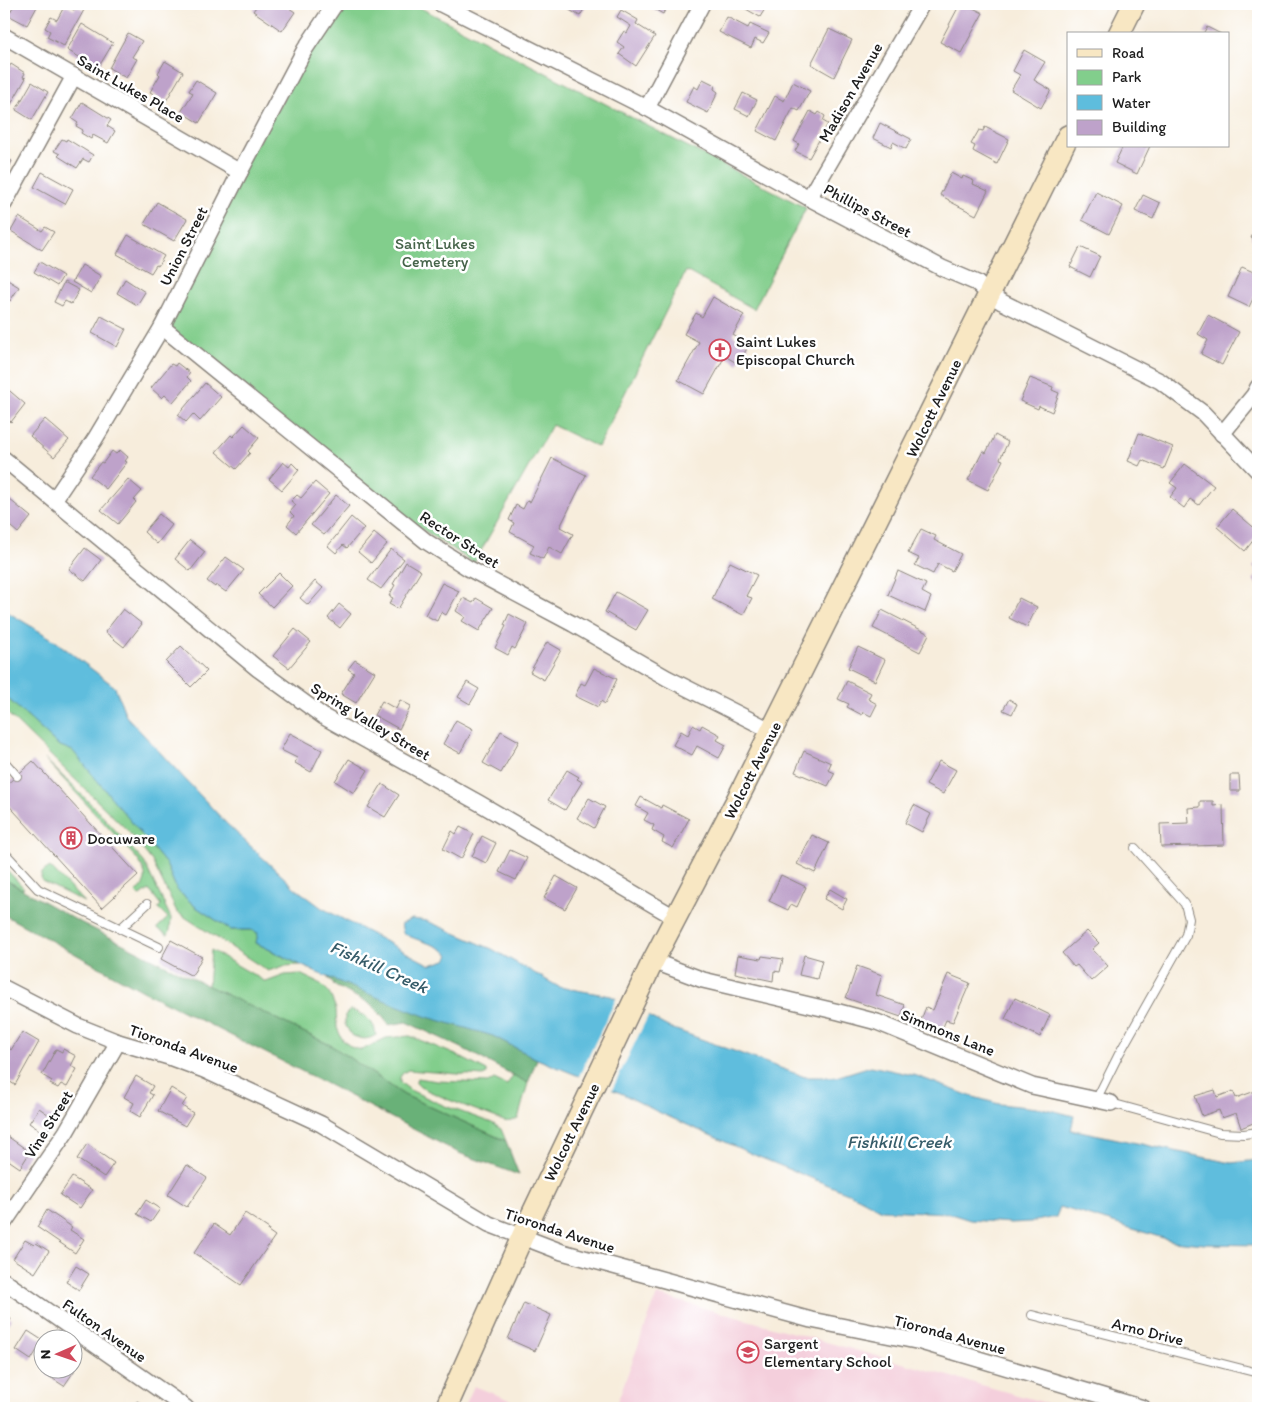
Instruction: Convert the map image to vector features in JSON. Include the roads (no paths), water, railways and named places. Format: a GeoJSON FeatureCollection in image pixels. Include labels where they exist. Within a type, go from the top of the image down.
{"type":"FeatureCollection","features":[{"type":"Feature","properties":{"kind":"main road"},"geometry":{"type":"LineString","coordinates":[[1120,32],[1134,4]]}},
{"type":"Feature","properties":{"kind":"main road","name":"Wolcott Avenue"},"geometry":{"type":"LineString","coordinates":[[446,1408],[530,1217],[651,968],[772,731],[1067,138]]}},
{"type":"Feature","properties":{"kind":"street","name":"Union Street"},"geometry":{"type":"LineString","coordinates":[[54,500],[95,440],[162,327],[305,48],[335,4]]}},
{"type":"Feature","properties":{"kind":"street","name":"Phillips Street"},"geometry":{"type":"LineString","coordinates":[[441,4],[647,108],[809,198],[942,268],[977,283],[1002,302],[1160,381],[1203,412],[1258,472]]}},
{"type":"Feature","properties":{"kind":"street"},"geometry":{"type":"LineString","coordinates":[[647,108],[702,4]]}},
{"type":"Feature","properties":{"kind":"street","name":"Madison Avenue"},"geometry":{"type":"LineString","coordinates":[[809,198],[922,4]]}},
{"type":"Feature","properties":{"kind":"street","name":"Saint Lukes Place"},"geometry":{"type":"LineString","coordinates":[[4,36],[240,172]]}},
{"type":"Feature","properties":{"kind":"street"},"geometry":{"type":"LineString","coordinates":[[4,204],[74,76]]}},
{"type":"Feature","properties":{"kind":"street","name":"Rector Street"},"geometry":{"type":"LineString","coordinates":[[162,327],[427,542],[468,568],[573,624],[667,678],[772,731]]}},
{"type":"Feature","properties":{"kind":"street"},"geometry":{"type":"LineString","coordinates":[[1222,434],[1254,395],[1258,387]]}},
{"type":"Feature","properties":{"kind":"street","name":"Spring Valley Street"},"geometry":{"type":"LineString","coordinates":[[4,459],[258,669],[324,717],[479,803],[676,918]]}},
{"type":"Feature","properties":{"kind":"street","name":"Simmons Lane"},"geometry":{"type":"LineString","coordinates":[[651,968],[877,1022],[1032,1086],[1111,1103]]}},
{"type":"Feature","properties":{"kind":"street","name":"Tioronda Avenue"},"geometry":{"type":"LineString","coordinates":[[4,988],[78,1026],[118,1042],[169,1057],[204,1070],[321,1124],[489,1224],[522,1238],[562,1252],[811,1320],[921,1342],[1143,1408]]}},
{"type":"Feature","properties":{"kind":"street","name":"Vine Street"},"geometry":{"type":"LineString","coordinates":[[4,1223],[66,1132],[118,1042]]}},
{"type":"Feature","properties":{"kind":"street","name":"Fulton Avenue"},"geometry":{"type":"LineString","coordinates":[[4,1281],[186,1408]]}},
{"type":"Feature","properties":{"kind":"lane"},"geometry":{"type":"LineString","coordinates":[[4,761],[17,776]]}},
{"type":"Feature","properties":{"kind":"lane"},"geometry":{"type":"LineString","coordinates":[[1096,1100],[1119,1054],[1186,935],[1189,919],[1185,904],[1135,848]]}},
{"type":"Feature","properties":{"kind":"lane"},"geometry":{"type":"LineString","coordinates":[[4,852],[38,889],[159,948]]}},
{"type":"Feature","properties":{"kind":"lane"},"geometry":{"type":"LineString","coordinates":[[120,928],[147,904]]}},
{"type":"Feature","properties":{"kind":"lane","name":"Simmons Lane"},"geometry":{"type":"LineString","coordinates":[[1111,1103],[1230,1134],[1258,1132]]}},
{"type":"Feature","properties":{"kind":"lane","name":"Arno Drive"},"geometry":{"type":"LineString","coordinates":[[1032,1315],[1258,1373]]}},
{"type":"Feature","properties":{"kind":"water","name":"Fishkill Creek"},"geometry":{"type":"Polygon","coordinates":[[[4,610],[54,640],[115,687],[126,716],[227,824],[295,888],[322,908],[430,965],[446,960],[449,955],[434,945],[403,933],[401,924],[412,919],[427,921],[492,949],[559,987],[611,996],[668,1027],[805,1077],[836,1077],[871,1066],[917,1076],[970,1096],[999,1104],[1046,1109],[1074,1116],[1071,1130],[1231,1163],[1258,1160],[1258,1245],[1173,1241],[1060,1207],[1056,1217],[1030,1222],[1011,1223],[970,1220],[948,1213],[882,1210],[858,1197],[759,1157],[656,1111],[623,1094],[537,1059],[493,1036],[427,1017],[396,1005],[315,972],[256,943],[258,933],[251,930],[231,930],[196,907],[177,890],[166,864],[73,751],[58,745],[4,695],[4,610]]]}},
{"type":"Feature","properties":{"kind":"place","name":"Saint Lukes Episcopal Church"},"geometry":{"type":"Point","coordinates":[720,350]}},
{"type":"Feature","properties":{"kind":"place","name":"Docuware"},"geometry":{"type":"Point","coordinates":[71,838]}},
{"type":"Feature","properties":{"kind":"place","name":"Sargent Elementary School"},"geometry":{"type":"Point","coordinates":[748,1352]}},
{"type":"Feature","properties":{"kind":"park label","name":"Saint Lukes Cemetery"},"geometry":{"type":"Point","coordinates":[435,252]}}]}
